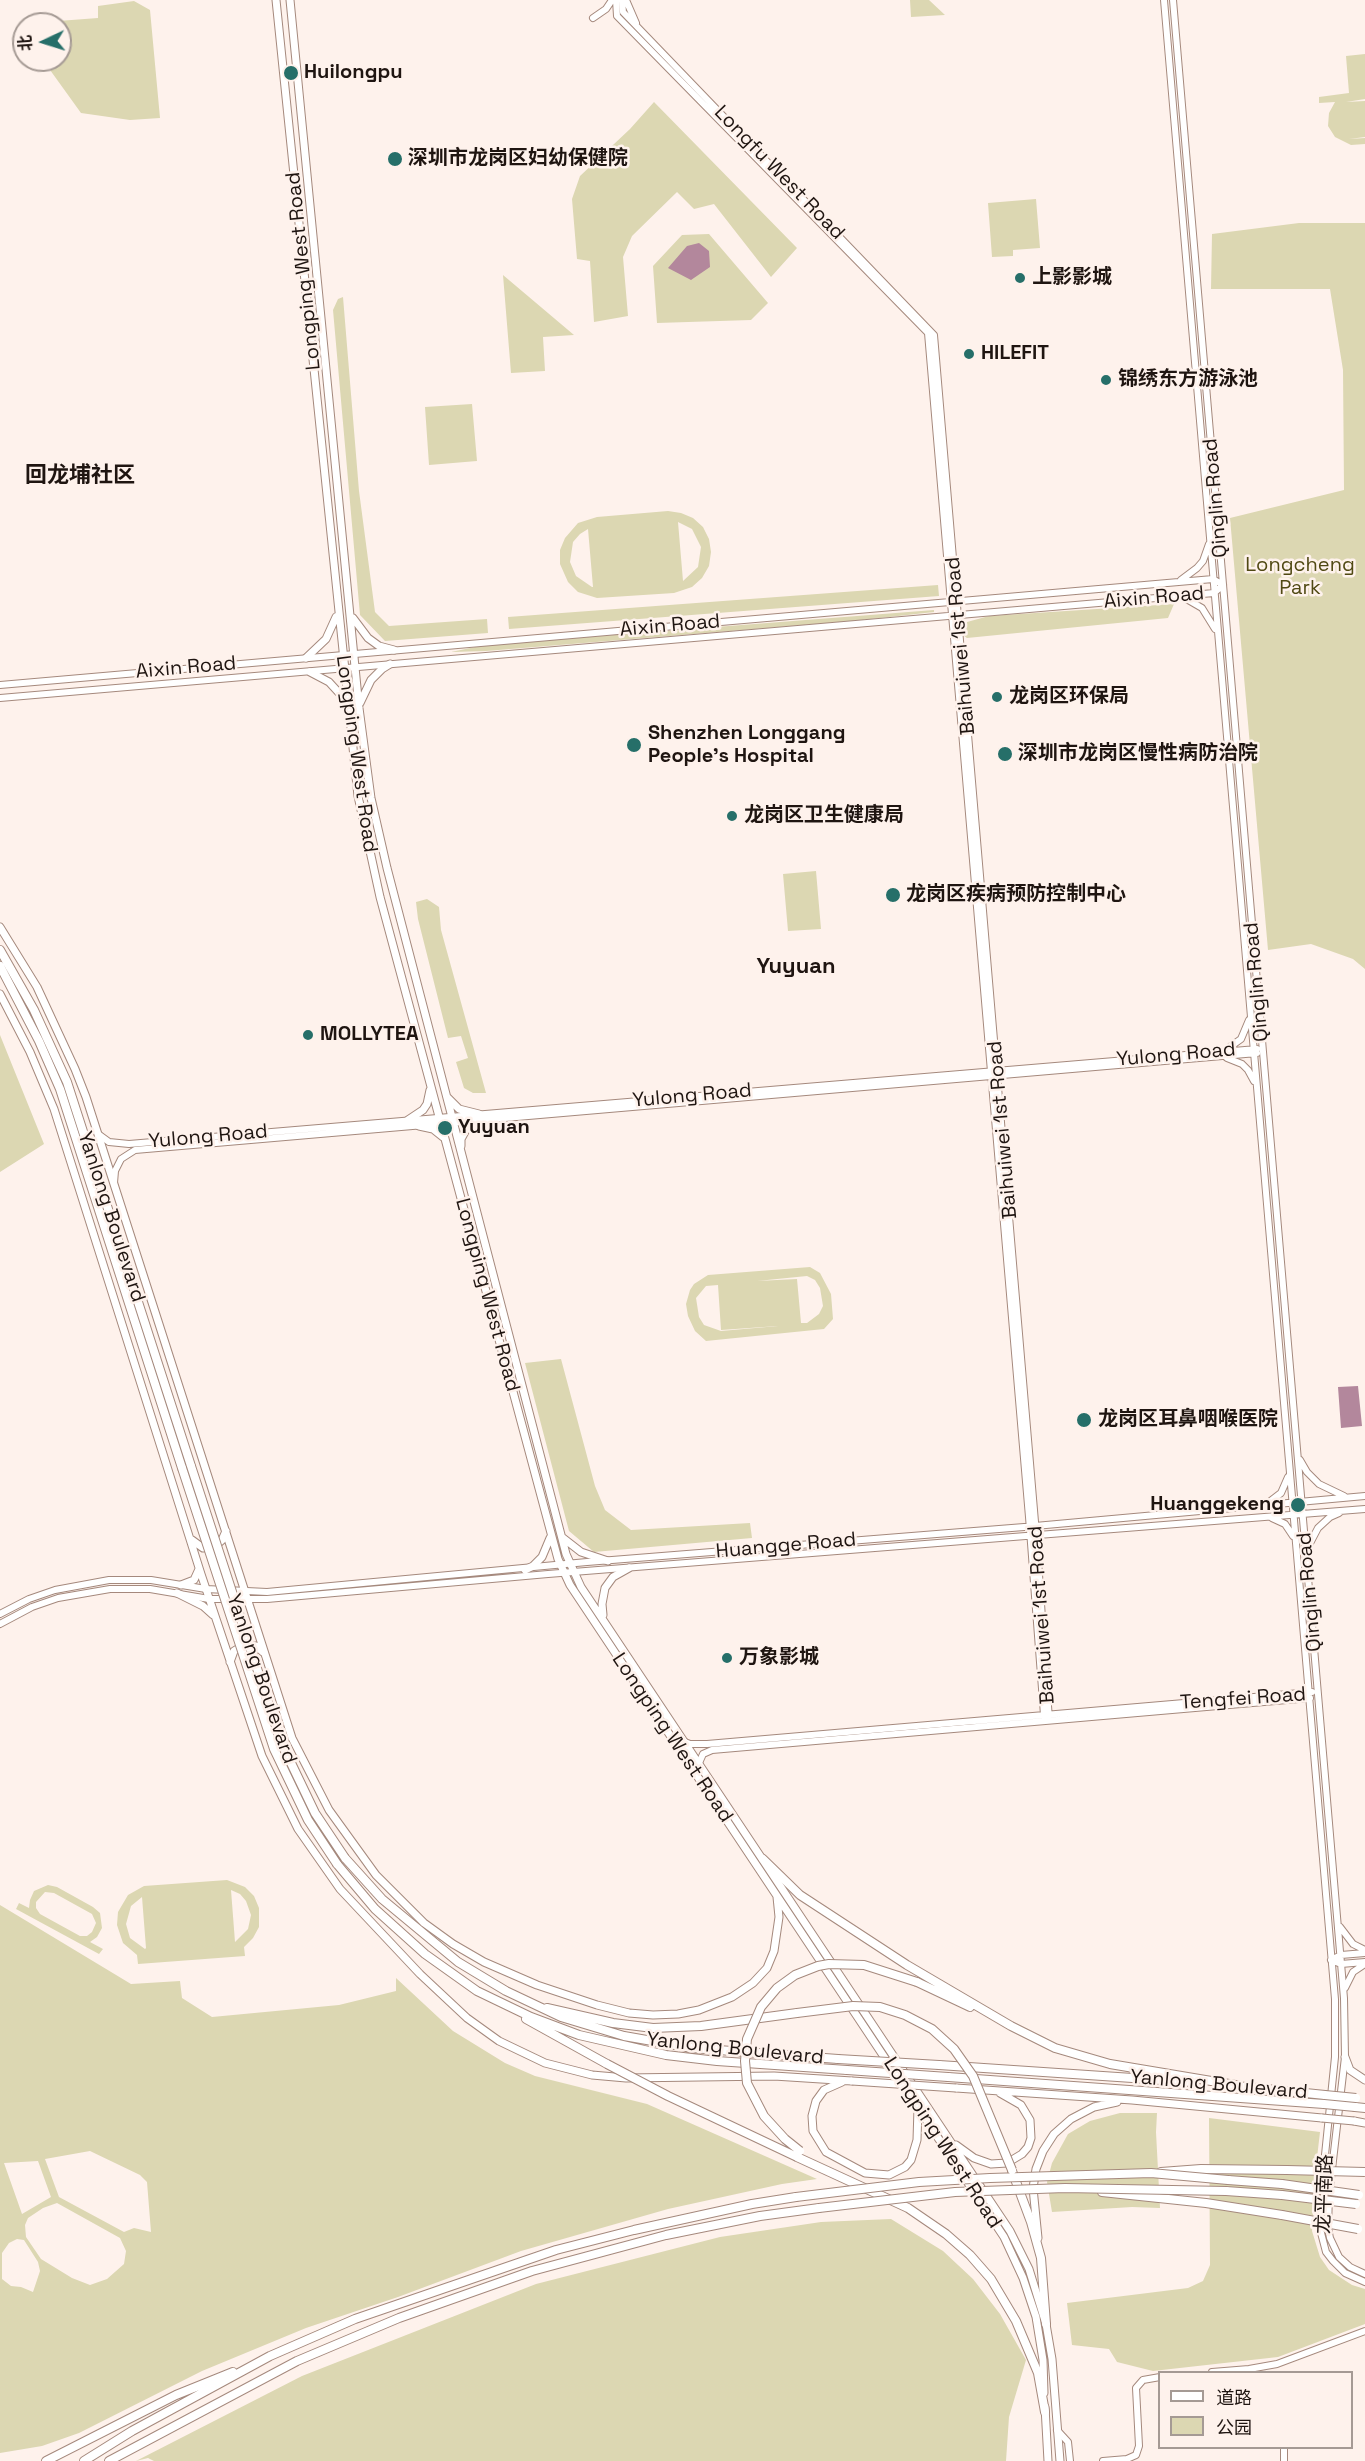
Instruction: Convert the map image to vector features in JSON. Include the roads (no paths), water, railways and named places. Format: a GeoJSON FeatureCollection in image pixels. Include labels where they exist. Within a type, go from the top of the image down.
{"type":"FeatureCollection","features":[{"type":"Feature","properties":{"kind":"highway","name":"Yanlong Boulevard"},"geometry":{"type":"LineString","coordinates":[[0,950],[43,1027],[70,1092],[274,1749],[308,1820],[337,1864],[375,1910],[400,1934],[451,1974],[504,2005],[579,2036],[644,2051],[717,2061],[948,2077],[1356,2102],[1365,2099]]}},
{"type":"Feature","properties":{"kind":"highway","name":"Yanlong Boulevard"},"geometry":{"type":"LineString","coordinates":[[0,966],[39,1041],[60,1089],[281,1743],[315,1813],[345,1858],[382,1899],[433,1943],[482,1978],[531,2004],[581,2025],[646,2040],[719,2051],[1240,2086],[1324,2099]]}},
{"type":"Feature","properties":{"kind":"highway"},"geometry":{"type":"LineString","coordinates":[[763,1859],[786,1883],[816,1906],[967,2003]]}},
{"type":"Feature","properties":{"kind":"highway"},"geometry":{"type":"LineString","coordinates":[[798,2154],[757,2106],[747,2083],[744,2061],[747,2039],[761,2007],[777,1988],[795,1975],[829,1964],[864,1965],[917,1982],[967,2003],[1056,2048],[1096,2061],[1240,2086]]}},
{"type":"Feature","properties":{"kind":"highway"},"geometry":{"type":"LineString","coordinates":[[531,2004],[613,2023],[653,2028],[701,2026],[853,2006],[880,2007],[905,2015],[937,2033],[960,2055],[973,2076],[1012,2170],[1041,2258],[1046,2324]]}},
{"type":"Feature","properties":{"kind":"highway"},"geometry":{"type":"LineString","coordinates":[[504,2005],[547,2032],[668,2096],[798,2154],[920,2215],[958,2244],[981,2267],[1008,2306],[1025,2338],[1038,2373],[1045,2412]]}},
{"type":"Feature","properties":{"kind":"highway","name":"Yanlong Boulevard"},"geometry":{"type":"LineString","coordinates":[[1356,2102],[1365,2108]]}},
{"type":"Feature","properties":{"kind":"highway"},"geometry":{"type":"LineString","coordinates":[[46,2461],[176,2395],[355,2319],[556,2250],[645,2227],[752,2204],[920,2182],[1228,2169],[1365,2172]]}},
{"type":"Feature","properties":{"kind":"highway"},"geometry":{"type":"LineString","coordinates":[[1151,2173],[1282,2184],[1362,2195]]}},
{"type":"Feature","properties":{"kind":"highway"},"geometry":{"type":"LineString","coordinates":[[1065,2188],[1228,2206],[1362,2230]]}},
{"type":"Feature","properties":{"kind":"highway"},"geometry":{"type":"LineString","coordinates":[[109,2461],[297,2361],[399,2318],[532,2271],[655,2238],[760,2216],[955,2192],[1065,2188],[1226,2191],[1361,2204]]}},
{"type":"Feature","properties":{"kind":"highway"},"geometry":{"type":"LineString","coordinates":[[84,2461],[132,2431],[270,2356]]}},
{"type":"Feature","properties":{"kind":"main road","name":"Longping West Road"},"geometry":{"type":"LineString","coordinates":[[276,0],[358,796],[372,865],[561,1569],[993,2218],[1023,2278],[1040,2337],[1048,2461]]}},
{"type":"Feature","properties":{"kind":"main road","name":"Longping West Road"},"geometry":{"type":"LineString","coordinates":[[290,0],[359,708],[370,788],[379,836],[561,1535],[572,1568],[604,1621],[1000,2213],[1019,2248],[1036,2288],[1046,2324],[1052,2359],[1060,2461]]}},
{"type":"Feature","properties":{"kind":"main road"},"geometry":{"type":"LineString","coordinates":[[593,18],[614,0],[620,14]]}},
{"type":"Feature","properties":{"kind":"main road"},"geometry":{"type":"LineString","coordinates":[[620,14],[624,0]]}},
{"type":"Feature","properties":{"kind":"main road"},"geometry":{"type":"LineString","coordinates":[[624,0],[639,29]]}},
{"type":"Feature","properties":{"kind":"main road","name":"Qinglin Road"},"geometry":{"type":"LineString","coordinates":[[1164,0],[1331,1960]]}},
{"type":"Feature","properties":{"kind":"main road","name":"Qinglin Road"},"geometry":{"type":"LineString","coordinates":[[1173,0],[1344,1998]]}},
{"type":"Feature","properties":{"kind":"main road","name":"Longfu West Road"},"geometry":{"type":"LineString","coordinates":[[620,14],[639,29],[931,334]]}},
{"type":"Feature","properties":{"kind":"main road","name":"Longfu West Road"},"geometry":{"type":"LineString","coordinates":[[620,14],[931,334]]}},
{"type":"Feature","properties":{"kind":"main road","name":"Baihuiwei 1st Road"},"geometry":{"type":"LineString","coordinates":[[931,334],[1033,1526],[1047,1716]]}},
{"type":"Feature","properties":{"kind":"main road"},"geometry":{"type":"LineString","coordinates":[[1176,582],[1190,575],[1203,561],[1210,538]]}},
{"type":"Feature","properties":{"kind":"main road","name":"Aixin Road"},"geometry":{"type":"LineString","coordinates":[[0,685],[1176,582],[1213,579],[1223,585],[1214,593],[0,698]]}},
{"type":"Feature","properties":{"kind":"main road"},"geometry":{"type":"LineString","coordinates":[[1180,596],[1202,608],[1214,624],[1218,637]]}},
{"type":"Feature","properties":{"kind":"main road"},"geometry":{"type":"LineString","coordinates":[[350,610],[357,626],[368,638],[379,646],[394,650]]}},
{"type":"Feature","properties":{"kind":"main road"},"geometry":{"type":"LineString","coordinates":[[306,658],[326,639],[338,612]]}},
{"type":"Feature","properties":{"kind":"main road"},"geometry":{"type":"LineString","coordinates":[[313,671],[321,668],[322,664],[320,659],[315,657]]}},
{"type":"Feature","properties":{"kind":"main road"},"geometry":{"type":"LineString","coordinates":[[359,708],[371,680],[390,664]]}},
{"type":"Feature","properties":{"kind":"main road"},"geometry":{"type":"LineString","coordinates":[[313,671],[334,687],[348,713]]}},
{"type":"Feature","properties":{"kind":"main road"},"geometry":{"type":"LineString","coordinates":[[0,927],[28,972],[75,1069],[98,1134],[285,1716],[302,1761],[345,1834],[376,1875],[406,1907],[453,1944],[492,1966],[546,1988],[614,2010],[653,2015],[699,2010],[722,2002],[753,1983],[767,1968],[774,1951],[778,1930],[775,1892]]}},
{"type":"Feature","properties":{"kind":"main road"},"geometry":{"type":"LineString","coordinates":[[0,994],[30,1052],[54,1109],[209,1599],[272,1779],[311,1850],[356,1909],[435,1989],[482,2030],[527,2055],[561,2068],[591,2075],[642,2079],[774,2076],[1132,2100],[1365,2123]]}},
{"type":"Feature","properties":{"kind":"main road"},"geometry":{"type":"LineString","coordinates":[[1250,1013],[1249,1024],[1241,1039],[1223,1054],[1248,1070],[1257,1087]]}},
{"type":"Feature","properties":{"kind":"main road","name":"Yulong Road"},"geometry":{"type":"LineString","coordinates":[[98,1134],[110,1142],[129,1144],[408,1120],[440,1121],[479,1118],[1263,1050]]}},
{"type":"Feature","properties":{"kind":"main road"},"geometry":{"type":"LineString","coordinates":[[408,1120],[417,1115],[427,1104],[430,1082]]}},
{"type":"Feature","properties":{"kind":"main road"},"geometry":{"type":"LineString","coordinates":[[446,1092],[459,1109],[479,1118],[464,1133],[461,1152]]}},
{"type":"Feature","properties":{"kind":"main road","name":"Yulong Road"},"geometry":{"type":"LineString","coordinates":[[114,1185],[121,1159],[135,1150],[420,1126],[440,1121]]}},
{"type":"Feature","properties":{"kind":"main road"},"geometry":{"type":"LineString","coordinates":[[420,1126],[433,1129],[445,1139]]}},
{"type":"Feature","properties":{"kind":"main road"},"geometry":{"type":"LineString","coordinates":[[1261,1140],[1271,1139]]}},
{"type":"Feature","properties":{"kind":"main road"},"geometry":{"type":"LineString","coordinates":[[486,1293],[497,1290]]}},
{"type":"Feature","properties":{"kind":"main road"},"geometry":{"type":"LineString","coordinates":[[1284,1410],[1294,1410]]}},
{"type":"Feature","properties":{"kind":"main road"},"geometry":{"type":"LineString","coordinates":[[1298,1457],[1307,1472],[1319,1484],[1332,1492],[1351,1497]]}},
{"type":"Feature","properties":{"kind":"main road"},"geometry":{"type":"LineString","coordinates":[[1262,1506],[1281,1493],[1289,1469]]}},
{"type":"Feature","properties":{"kind":"main road"},"geometry":{"type":"LineString","coordinates":[[536,1477],[546,1475]]}},
{"type":"Feature","properties":{"kind":"main road","name":"Huangge Road"},"geometry":{"type":"LineString","coordinates":[[572,1568],[608,1561],[1365,1496]]}},
{"type":"Feature","properties":{"kind":"main road","name":"Huangge Road"},"geometry":{"type":"LineString","coordinates":[[0,1614],[42,1594],[82,1583],[130,1579],[247,1595],[572,1568],[628,1568],[1365,1509]]}},
{"type":"Feature","properties":{"kind":"main road"},"geometry":{"type":"LineString","coordinates":[[1306,1556],[1310,1542],[1318,1528],[1330,1517],[1344,1511]]}},
{"type":"Feature","properties":{"kind":"main road"},"geometry":{"type":"LineString","coordinates":[[1263,1517],[1285,1524],[1296,1546]]}},
{"type":"Feature","properties":{"kind":"main road"},"geometry":{"type":"LineString","coordinates":[[190,1538],[203,1548],[214,1547],[222,1540],[226,1530]]}},
{"type":"Feature","properties":{"kind":"main road"},"geometry":{"type":"LineString","coordinates":[[525,1569],[533,1566],[542,1557],[549,1542],[550,1532]]}},
{"type":"Feature","properties":{"kind":"main road"},"geometry":{"type":"LineString","coordinates":[[561,1535],[580,1552],[608,1561]]}},
{"type":"Feature","properties":{"kind":"main road"},"geometry":{"type":"LineString","coordinates":[[181,1585],[194,1580],[199,1566]]}},
{"type":"Feature","properties":{"kind":"main road"},"geometry":{"type":"LineString","coordinates":[[604,1621],[602,1604],[605,1588],[613,1577],[628,1568]]}},
{"type":"Feature","properties":{"kind":"main road","name":"Huangge Road"},"geometry":{"type":"LineString","coordinates":[[0,1624],[45,1603],[84,1592],[123,1588],[177,1593],[209,1599],[525,1569],[561,1569]]}},
{"type":"Feature","properties":{"kind":"main road"},"geometry":{"type":"LineString","coordinates":[[177,1593],[203,1606],[216,1619]]}},
{"type":"Feature","properties":{"kind":"main road"},"geometry":{"type":"LineString","coordinates":[[230,1662],[234,1651],[244,1645],[256,1646],[265,1654]]}},
{"type":"Feature","properties":{"kind":"main road","name":"Tengfei Road"},"geometry":{"type":"LineString","coordinates":[[685,1742],[707,1744],[1318,1694]]}},
{"type":"Feature","properties":{"kind":"main road","name":"Tengfei Road"},"geometry":{"type":"LineString","coordinates":[[699,1763],[703,1754],[712,1750],[1047,1716]]}},
{"type":"Feature","properties":{"kind":"main road"},"geometry":{"type":"LineString","coordinates":[[1338,1922],[1346,1938],[1365,1952]]}},
{"type":"Feature","properties":{"kind":"main road"},"geometry":{"type":"LineString","coordinates":[[1331,1960],[1341,1955],[1365,1952]]}},
{"type":"Feature","properties":{"kind":"main road"},"geometry":{"type":"LineString","coordinates":[[1331,1960],[1341,1964],[1365,1963]]}},
{"type":"Feature","properties":{"kind":"main road","name":"龙平南路"},"geometry":{"type":"LineString","coordinates":[[1331,1960],[1336,2028],[1320,2229],[1326,2252],[1333,2262],[1345,2273],[1365,2282]]}},
{"type":"Feature","properties":{"kind":"main road"},"geometry":{"type":"LineString","coordinates":[[1344,1998],[1353,1972],[1365,1963]]}},
{"type":"Feature","properties":{"kind":"main road","name":"龙平南路"},"geometry":{"type":"LineString","coordinates":[[1344,1998],[1343,2086],[1329,2195],[1328,2228],[1339,2257],[1365,2274]]}},
{"type":"Feature","properties":{"kind":"main road"},"geometry":{"type":"LineString","coordinates":[[1345,2057],[1350,2070],[1365,2080]]}},
{"type":"Feature","properties":{"kind":"main road"},"geometry":{"type":"LineString","coordinates":[[848,2081],[825,2090],[816,2101],[812,2116],[813,2131],[826,2152],[865,2173],[889,2175],[905,2167],[911,2160],[917,2140],[918,2105]]}},
{"type":"Feature","properties":{"kind":"main road"},"geometry":{"type":"LineString","coordinates":[[952,2142],[974,2158],[999,2165],[1015,2160],[1028,2147],[1032,2128],[1027,2112],[1014,2099],[992,2090]]}},
{"type":"Feature","properties":{"kind":"main road"},"geometry":{"type":"LineString","coordinates":[[1041,2258],[1034,2188],[1036,2169],[1042,2151],[1054,2134],[1078,2114],[1104,2104],[1132,2100]]}},
{"type":"Feature","properties":{"kind":"main road"},"geometry":{"type":"LineString","coordinates":[[1230,2371],[1281,2362],[1365,2331]]}},
{"type":"Feature","properties":{"kind":"main road"},"geometry":{"type":"LineString","coordinates":[[1281,2362],[1281,2371]]}},
{"type":"Feature","properties":{"kind":"main road"},"geometry":{"type":"LineString","coordinates":[[1103,2461],[1127,2459],[1136,2455],[1139,2446],[1136,2388],[1143,2379],[1158,2377]]}},
{"type":"Feature","properties":{"kind":"main road"},"geometry":{"type":"LineString","coordinates":[[1046,2432],[1057,2430],[1068,2442],[1070,2461]]}},
{"type":"Feature","properties":{"kind":"place","name":"Huilongpu"},"geometry":{"type":"Point","coordinates":[291,73]}},
{"type":"Feature","properties":{"kind":"place","name":"深圳市龙岗区妇幼保健院"},"geometry":{"type":"Point","coordinates":[395,159]}},
{"type":"Feature","properties":{"kind":"place","name":"上影影城"},"geometry":{"type":"Point","coordinates":[1020,278]}},
{"type":"Feature","properties":{"kind":"place","name":"HILEFIT"},"geometry":{"type":"Point","coordinates":[969,354]}},
{"type":"Feature","properties":{"kind":"place","name":"锦绣东方游泳池"},"geometry":{"type":"Point","coordinates":[1106,380]}},
{"type":"Feature","properties":{"kind":"place","name":"龙岗区环保局"},"geometry":{"type":"Point","coordinates":[997,697]}},
{"type":"Feature","properties":{"kind":"place","name":"Shenzhen Longgang People’s Hospital"},"geometry":{"type":"Point","coordinates":[634,745]}},
{"type":"Feature","properties":{"kind":"place","name":"深圳市龙岗区慢性病防治院"},"geometry":{"type":"Point","coordinates":[1005,754]}},
{"type":"Feature","properties":{"kind":"place","name":"龙岗区卫生健康局"},"geometry":{"type":"Point","coordinates":[732,816]}},
{"type":"Feature","properties":{"kind":"place","name":"龙岗区疾病预防控制中心"},"geometry":{"type":"Point","coordinates":[893,895]}},
{"type":"Feature","properties":{"kind":"place","name":"MOLLYTEA"},"geometry":{"type":"Point","coordinates":[308,1035]}},
{"type":"Feature","properties":{"kind":"place","name":"Yuyuan"},"geometry":{"type":"Point","coordinates":[445,1128]}},
{"type":"Feature","properties":{"kind":"place","name":"龙岗区耳鼻咽喉医院"},"geometry":{"type":"Point","coordinates":[1084,1420]}},
{"type":"Feature","properties":{"kind":"place","name":"Huanggekeng"},"geometry":{"type":"Point","coordinates":[1298,1505]}},
{"type":"Feature","properties":{"kind":"place","name":"万象影城"},"geometry":{"type":"Point","coordinates":[727,1658]}},
{"type":"Feature","properties":{"kind":"district","name":"回龙埔社区"},"geometry":{"type":"Point","coordinates":[80,476]}},
{"type":"Feature","properties":{"kind":"district","name":"Yuyuan"},"geometry":{"type":"Point","coordinates":[796,967]}},
{"type":"Feature","properties":{"kind":"park label","name":"Longcheng Park"},"geometry":{"type":"Point","coordinates":[1300,578]}}]}
